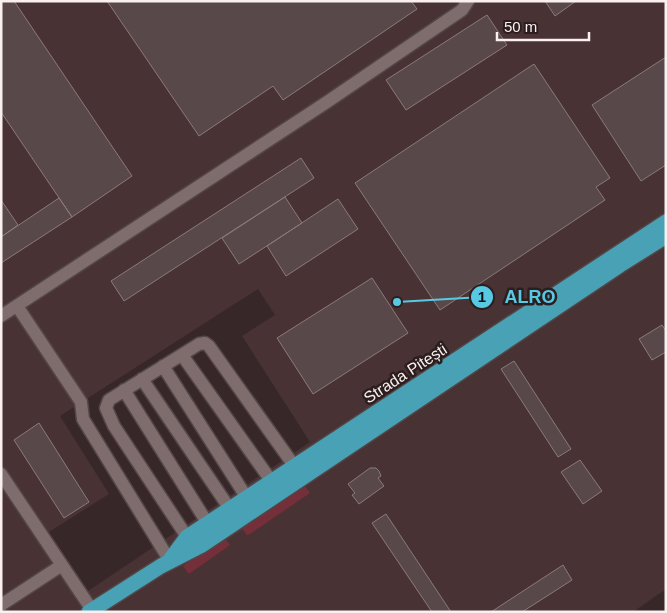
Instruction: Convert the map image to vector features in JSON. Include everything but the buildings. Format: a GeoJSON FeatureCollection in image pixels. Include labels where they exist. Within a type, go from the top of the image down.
{"type":"FeatureCollection","features":[{"type":"Feature","properties":{"kind":"main road","name":"Strada Pitești"},"geometry":{"type":"LineString","coordinates":[[170,561],[187,537],[666,222]]}},
{"type":"Feature","properties":{"kind":"main road","name":"Strada Pitești"},"geometry":{"type":"LineString","coordinates":[[90,611],[170,561],[202,545],[666,236]]}},
{"type":"Feature","properties":{"kind":"lane"},"geometry":{"type":"LineString","coordinates":[[1,316],[335,97],[462,10],[468,1]]}},
{"type":"Feature","properties":{"kind":"lane"},"geometry":{"type":"LineString","coordinates":[[17,306],[81,402],[83,419],[170,561]]}},
{"type":"Feature","properties":{"kind":"lane"},"geometry":{"type":"LineString","coordinates":[[187,537],[106,412],[106,405],[109,400],[124,390],[198,344],[205,343],[210,346],[294,467]]}},
{"type":"Feature","properties":{"kind":"lane"},"geometry":{"type":"LineString","coordinates":[[182,355],[272,482]]}},
{"type":"Feature","properties":{"kind":"lane"},"geometry":{"type":"LineString","coordinates":[[163,366],[247,498]]}},
{"type":"Feature","properties":{"kind":"lane"},"geometry":{"type":"LineString","coordinates":[[142,379],[230,509]]}},
{"type":"Feature","properties":{"kind":"lane"},"geometry":{"type":"LineString","coordinates":[[124,390],[208,524]]}},
{"type":"Feature","properties":{"kind":"lane"},"geometry":{"type":"LineString","coordinates":[[1,474],[62,565],[90,611]]}},
{"type":"Feature","properties":{"kind":"lane"},"geometry":{"type":"LineString","coordinates":[[1,605],[62,565]]}},
{"type":"Feature","properties":{"kind":"shaded area"},"geometry":{"type":"Polygon","coordinates":[[[1,1],[666,1],[666,589],[633,612],[1,612],[1,1]],[[258,289],[60,416],[109,494],[49,532],[88,591],[310,442],[242,336],[275,315],[258,289]]]}},
{"type":"Feature","properties":{"kind":"shaded area"},"geometry":{"type":"Polygon","coordinates":[[[303,483],[310,493],[247,535],[240,526],[303,483]]]}},
{"type":"Feature","properties":{"kind":"shaded area"},"geometry":{"type":"Polygon","coordinates":[[[223,536],[230,545],[189,574],[183,566],[223,536]]]}},
{"type":"Feature","properties":{"kind":"place","name":"ALRO"},"geometry":{"type":"Point","coordinates":[397,302]}}]}
